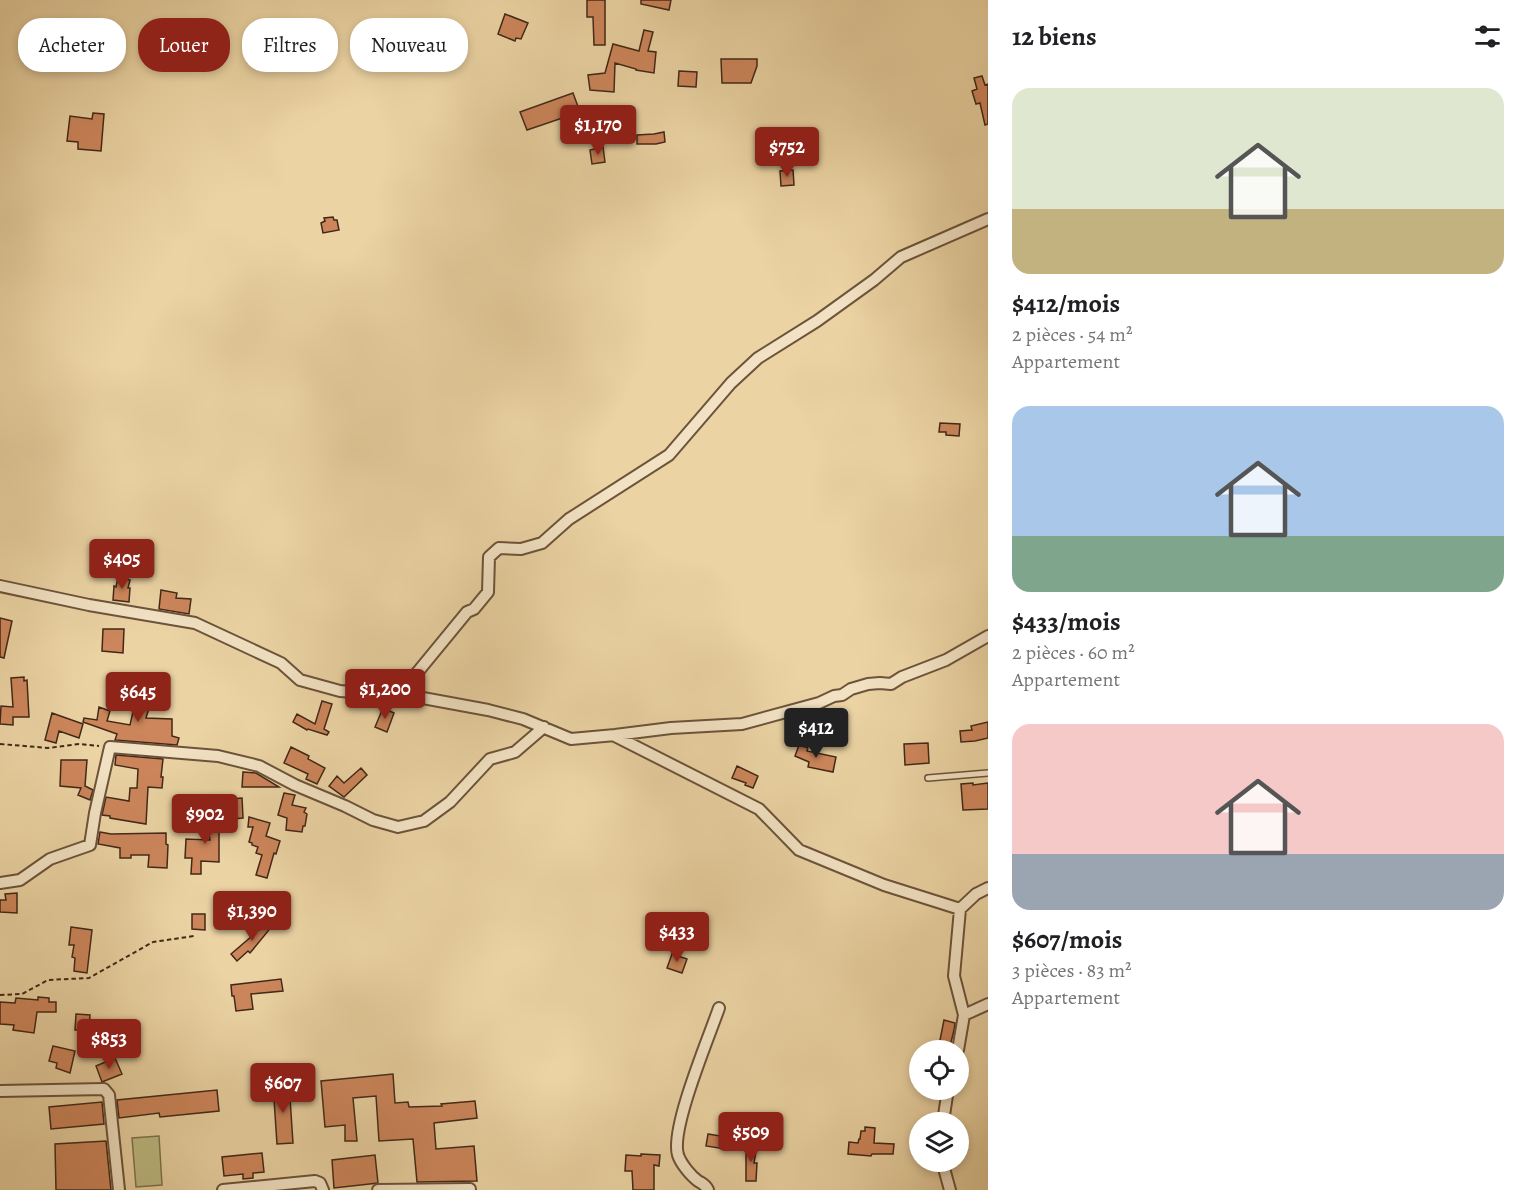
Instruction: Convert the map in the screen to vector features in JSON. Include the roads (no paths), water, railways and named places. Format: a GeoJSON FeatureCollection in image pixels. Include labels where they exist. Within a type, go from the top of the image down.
{"type":"FeatureCollection","features":[{"type":"Feature","properties":{"kind":"street"},"geometry":{"type":"LineString","coordinates":[[398,696],[467,612],[474,609],[488,592],[489,557],[499,548],[520,549],[542,543],[569,519],[669,455],[730,383],[758,357],[817,321],[874,280],[901,257],[988,219]]}},
{"type":"Feature","properties":{"kind":"street"},"geometry":{"type":"LineString","coordinates":[[0,586],[195,624],[281,663],[300,680],[340,691],[412,696],[488,710],[524,719],[571,739],[671,728],[742,724],[760,720],[819,703],[851,689],[880,683],[891,684],[902,677],[946,660],[988,636]]}},
{"type":"Feature","properties":{"kind":"street"},"geometry":{"type":"LineString","coordinates":[[0,883],[20,880],[50,859],[90,845],[95,813],[111,747],[218,756],[259,766],[373,820],[398,827],[424,821],[450,802],[490,759],[515,752],[544,727]]}},
{"type":"Feature","properties":{"kind":"street"},"geometry":{"type":"LineString","coordinates":[[615,735],[759,810],[799,850],[884,885],[960,909]]}},
{"type":"Feature","properties":{"kind":"street"},"geometry":{"type":"LineString","coordinates":[[960,1040],[964,1015],[954,976],[960,909],[976,894],[988,888]]}},
{"type":"Feature","properties":{"kind":"street"},"geometry":{"type":"LineString","coordinates":[[964,1015],[988,1004]]}},
{"type":"Feature","properties":{"kind":"street"},"geometry":{"type":"LineString","coordinates":[[708,1190],[706,1185],[697,1180],[681,1162],[677,1144],[683,1110],[719,1008]]}},
{"type":"Feature","properties":{"kind":"street"},"geometry":{"type":"LineString","coordinates":[[0,1091],[104,1089],[109,1095],[119,1190]]}},
{"type":"Feature","properties":{"kind":"street"},"geometry":{"type":"LineString","coordinates":[[945,1172],[950,1190]]}},
{"type":"Feature","properties":{"kind":"street"},"geometry":{"type":"LineString","coordinates":[[223,1190],[315,1181],[320,1183],[323,1190]]}},
{"type":"Feature","properties":{"kind":"street"},"geometry":{"type":"LineString","coordinates":[[378,1190],[470,1189]]}},
{"type":"Feature","properties":{"kind":"lane"},"geometry":{"type":"LineString","coordinates":[[928,777],[988,772]]}}]}
